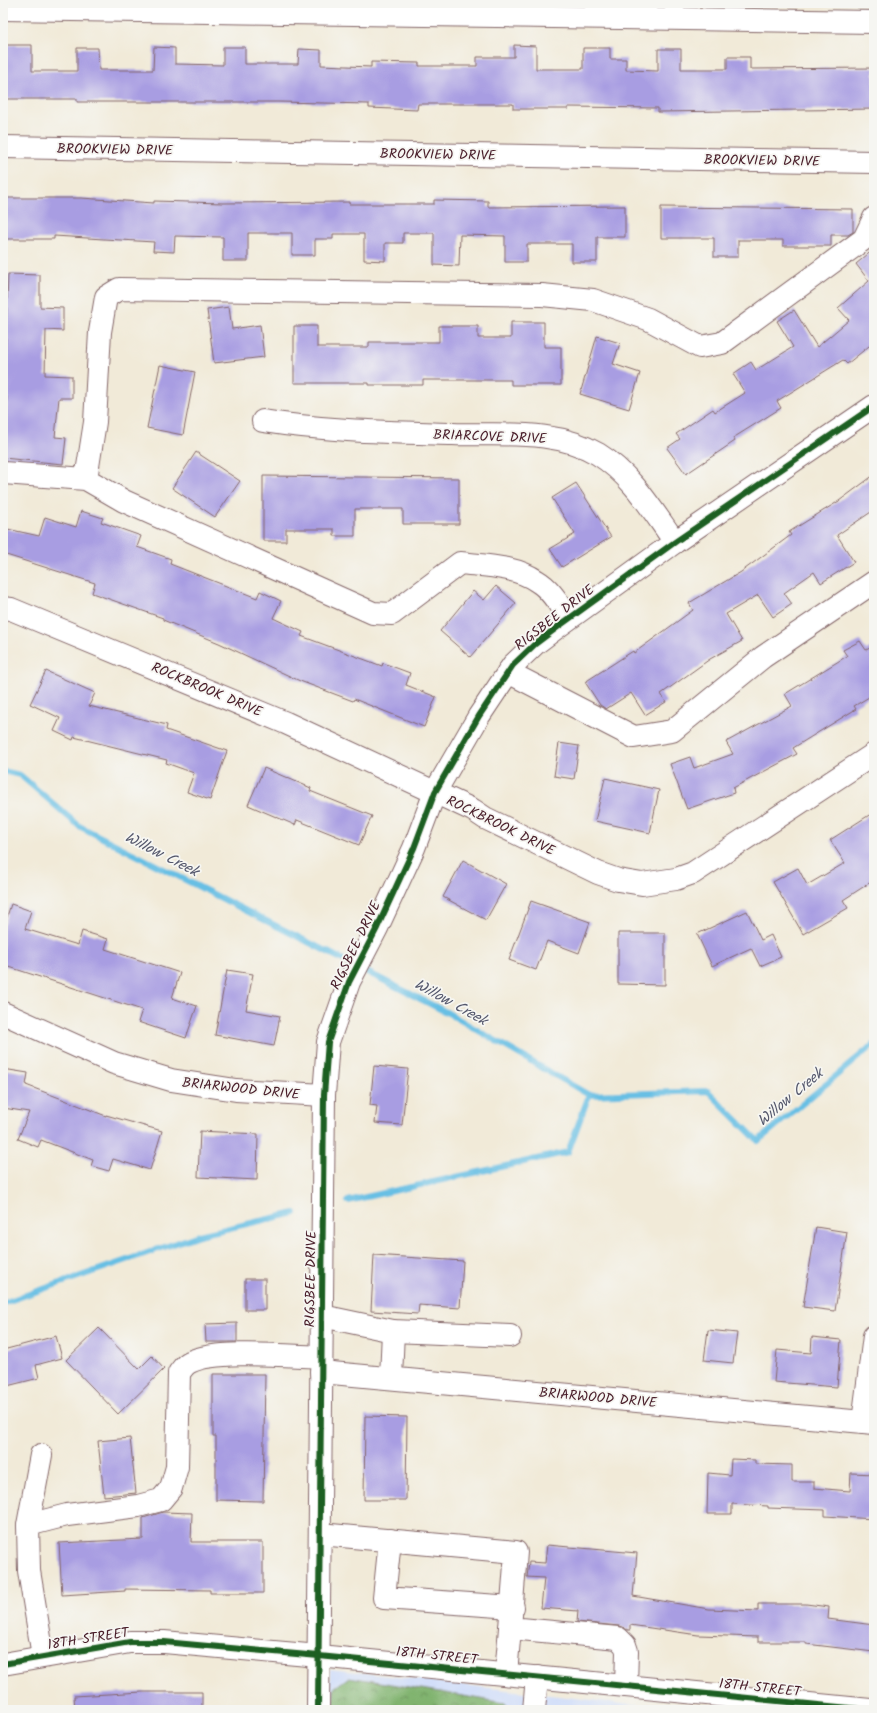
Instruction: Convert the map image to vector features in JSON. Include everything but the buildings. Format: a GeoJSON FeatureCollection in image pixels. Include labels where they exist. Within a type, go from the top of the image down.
{"type":"FeatureCollection","features":[{"type":"Feature","properties":{"kind":"street"},"geometry":{"type":"LineString","coordinates":[[3,8],[601,17],[724,21],[874,22]]}},
{"type":"Feature","properties":{"kind":"street","name":"BROOKVIEW DRIVE"},"geometry":{"type":"LineString","coordinates":[[3,147],[874,162]]}},
{"type":"Feature","properties":{"kind":"street"},"geometry":{"type":"LineString","coordinates":[[86,479],[95,422],[100,332],[106,297],[119,289],[542,296],[593,300],[648,319],[700,347],[722,343],[790,294],[864,239],[874,218]]}},
{"type":"Feature","properties":{"kind":"street","name":"RIGSBEE DRIVE"},"geometry":{"type":"LineString","coordinates":[[318,1710],[324,1095],[328,1042],[349,982],[377,928],[414,848],[435,792],[479,716],[513,665],[535,644],[569,618],[675,542],[874,406]]}},
{"type":"Feature","properties":{"kind":"street","name":"BRIARCOVE DRIVE"},"geometry":{"type":"LineString","coordinates":[[263,421],[296,426],[454,434],[539,436],[569,441],[597,454],[621,471],[641,493],[675,542]]}},
{"type":"Feature","properties":{"kind":"street"},"geometry":{"type":"LineString","coordinates":[[3,472],[86,479],[124,501],[373,613],[392,614],[460,563],[510,569],[538,581],[556,599],[569,618]]}},
{"type":"Feature","properties":{"kind":"street"},"geometry":{"type":"LineString","coordinates":[[508,672],[634,737],[672,732],[763,657],[874,582]]}},
{"type":"Feature","properties":{"kind":"street","name":"ROCKBROOK DRIVE"},"geometry":{"type":"LineString","coordinates":[[3,608],[11,609],[61,628],[286,722],[435,792],[598,873],[642,884],[676,879],[693,873],[874,754]]}},
{"type":"Feature","properties":{"kind":"street","name":"BRIARWOOD DRIVE"},"geometry":{"type":"LineString","coordinates":[[3,1013],[114,1063],[171,1080],[236,1090],[324,1095]]}},
{"type":"Feature","properties":{"kind":"street"},"geometry":{"type":"LineString","coordinates":[[322,1316],[393,1331],[510,1336]]}},
{"type":"Feature","properties":{"kind":"street"},"geometry":{"type":"LineString","coordinates":[[391,1378],[393,1331]]}},
{"type":"Feature","properties":{"kind":"street"},"geometry":{"type":"LineString","coordinates":[[868,1422],[874,1336]]}},
{"type":"Feature","properties":{"kind":"street","name":"BRIARWOOD DRIVE"},"geometry":{"type":"LineString","coordinates":[[28,1525],[67,1515],[138,1506],[161,1500],[171,1488],[177,1467],[179,1373],[188,1363],[198,1359],[239,1354],[321,1365],[391,1378],[868,1422]]}},
{"type":"Feature","properties":{"kind":"street"},"geometry":{"type":"LineString","coordinates":[[40,1455],[28,1525],[30,1571],[43,1656]]}},
{"type":"Feature","properties":{"kind":"street"},"geometry":{"type":"LineString","coordinates":[[320,1534],[516,1552],[506,1674]]}},
{"type":"Feature","properties":{"kind":"street"},"geometry":{"type":"LineString","coordinates":[[390,1540],[384,1598],[511,1617],[618,1638],[625,1645],[627,1651],[626,1686]]}},
{"type":"Feature","properties":{"kind":"street","name":"18TH STREET"},"geometry":{"type":"LineString","coordinates":[[3,1664],[130,1642],[164,1642],[626,1686],[741,1704],[870,1710]]}},
{"type":"Feature","properties":{"kind":"street"},"geometry":{"type":"LineString","coordinates":[[534,1710],[537,1677]]}},
{"type":"Feature","properties":{"kind":"shaded area"},"geometry":{"type":"Polygon","coordinates":[[[330,1669],[675,1710],[330,1710],[330,1669]]]}},
{"type":"Feature","properties":{"kind":"green space"},"geometry":{"type":"Polygon","coordinates":[[[349,1677],[505,1703],[510,1710],[334,1710],[334,1688],[349,1677]]]}},
{"type":"Feature","properties":{"kind":"waterway","name":"Willow Creek"},"geometry":{"type":"LineString","coordinates":[[3,771],[20,775],[79,826],[448,1013],[589,1095],[708,1091],[758,1141],[874,1044]]}},
{"type":"Feature","properties":{"kind":"waterway"},"geometry":{"type":"LineString","coordinates":[[348,1201],[568,1152],[589,1095]]}},
{"type":"Feature","properties":{"kind":"waterway"},"geometry":{"type":"LineString","coordinates":[[3,1303],[199,1235],[295,1213]]}},
{"type":"Feature","properties":{"kind":"cycle path"},"geometry":{"type":"LineString","coordinates":[[318,1710],[324,1095],[328,1042],[349,982],[377,928],[414,848],[435,792],[479,716],[513,665],[535,644],[675,542],[874,406]]}},
{"type":"Feature","properties":{"kind":"cycle path"},"geometry":{"type":"LineString","coordinates":[[3,1664],[130,1642],[164,1642],[870,1710]]}}]}
